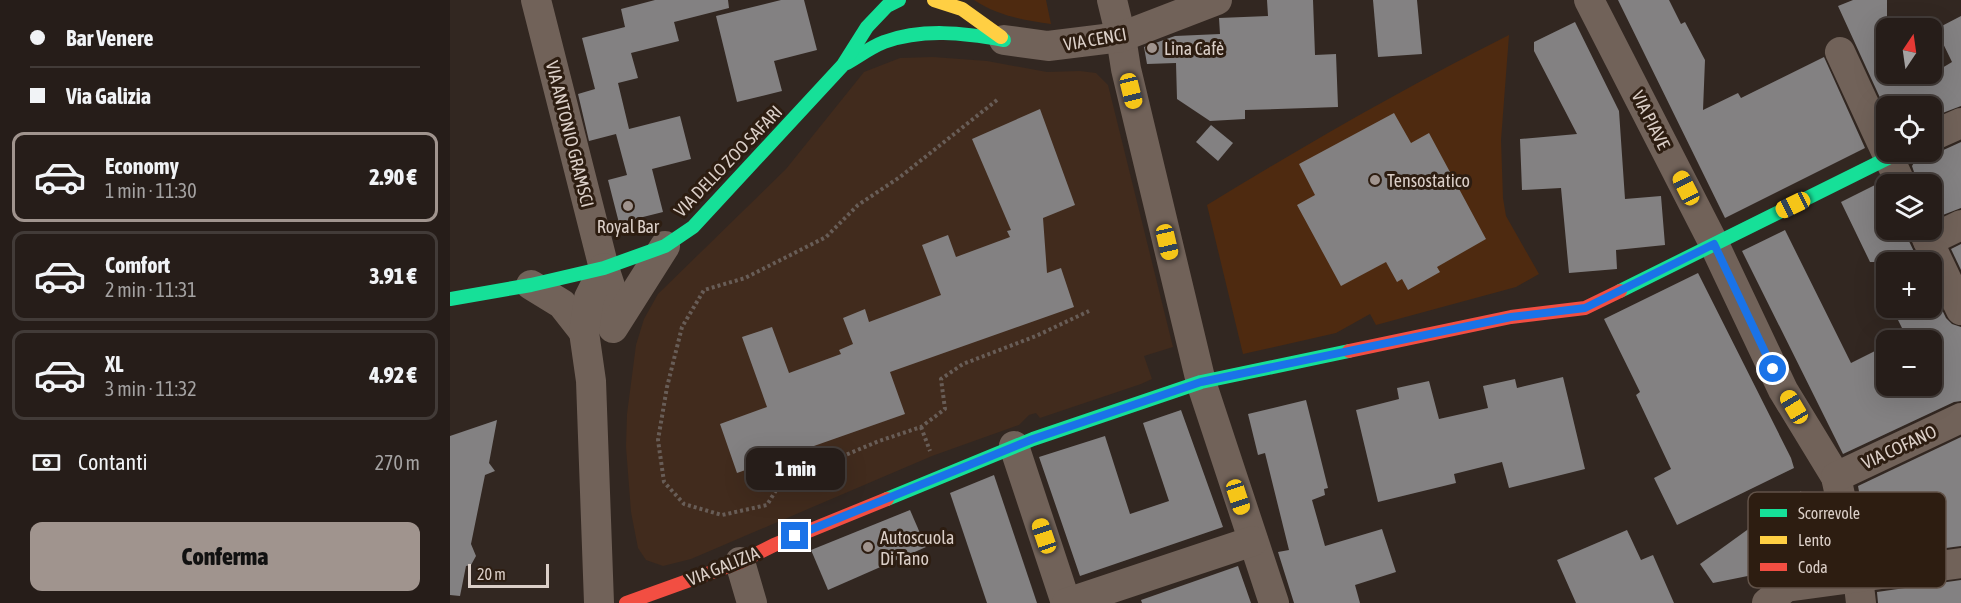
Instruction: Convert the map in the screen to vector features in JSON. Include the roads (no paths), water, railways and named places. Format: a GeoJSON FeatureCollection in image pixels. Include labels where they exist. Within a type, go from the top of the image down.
{"type":"FeatureCollection","features":[{"type":"Feature","properties":{"kind":"street","name":"VIA ANTONIO GRAMSCI"},"geometry":{"type":"LineString","coordinates":[[536,0],[604,268],[614,295],[614,324]]}},
{"type":"Feature","properties":{"kind":"street"},"geometry":{"type":"LineString","coordinates":[[843,65],[867,27],[887,6],[898,0]]}},
{"type":"Feature","properties":{"kind":"street"},"geometry":{"type":"LineString","coordinates":[[934,0],[950,3],[971,12],[1004,40]]}},
{"type":"Feature","properties":{"kind":"street"},"geometry":{"type":"LineString","coordinates":[[1112,0],[1126,69],[1201,382],[1274,603]]}},
{"type":"Feature","properties":{"kind":"street","name":"VIA CENCI"},"geometry":{"type":"LineString","coordinates":[[843,65],[884,42],[920,34],[957,32],[1048,46],[1121,37],[1217,0]]}},
{"type":"Feature","properties":{"kind":"street","name":"VIA PIAVE"},"geometry":{"type":"LineString","coordinates":[[1589,0],[1714,244],[1783,390],[1836,477],[1839,492]]}},
{"type":"Feature","properties":{"kind":"street"},"geometry":{"type":"LineString","coordinates":[[1840,52],[1876,120]]}},
{"type":"Feature","properties":{"kind":"street","name":"VIA DELLO ZOO SAFARI"},"geometry":{"type":"LineString","coordinates":[[450,299],[531,285],[604,268],[665,246],[693,226],[843,65]]}},
{"type":"Feature","properties":{"kind":"street"},"geometry":{"type":"LineString","coordinates":[[1942,132],[1961,123]]}},
{"type":"Feature","properties":{"kind":"street","name":"VIA GALIZIA"},"geometry":{"type":"LineString","coordinates":[[626,603],[740,562],[774,545],[1014,446],[1201,382],[1511,317],[1585,308],[1878,162]]}},
{"type":"Feature","properties":{"kind":"street"},"geometry":{"type":"LineString","coordinates":[[1942,230],[1961,225]]}},
{"type":"Feature","properties":{"kind":"street"},"geometry":{"type":"LineString","coordinates":[[1927,240],[1961,310]]}},
{"type":"Feature","properties":{"kind":"street","name":"VIA ANTONIO GRAMSCI"},"geometry":{"type":"LineString","coordinates":[[591,381],[614,324],[665,246]]}},
{"type":"Feature","properties":{"kind":"street","name":"VIA ANTONIO GRAMSCI"},"geometry":{"type":"LineString","coordinates":[[599,603],[591,381],[584,333],[589,298],[604,268]]}},
{"type":"Feature","properties":{"kind":"street","name":"VIA ANTONIO GRAMSCI"},"geometry":{"type":"LineString","coordinates":[[531,285],[562,304],[584,333]]}},
{"type":"Feature","properties":{"kind":"street","name":"VIA COFANO"},"geometry":{"type":"LineString","coordinates":[[1836,477],[1961,418]]}},
{"type":"Feature","properties":{"kind":"street"},"geometry":{"type":"LineString","coordinates":[[1014,446],[1066,603],[1253,541]]}},
{"type":"Feature","properties":{"kind":"street"},"geometry":{"type":"LineString","coordinates":[[740,562],[752,603]]}},
{"type":"Feature","properties":{"kind":"street"},"geometry":{"type":"LineString","coordinates":[[1946,568],[1961,564]]}},
{"type":"Feature","properties":{"kind":"street"},"geometry":{"type":"LineString","coordinates":[[1767,603],[1785,588]]}},
{"type":"Feature","properties":{"kind":"street"},"geometry":{"type":"LineString","coordinates":[[1811,588],[1860,590]]}},
{"type":"Feature","properties":{"kind":"place","name":"Lina Cafè"},"geometry":{"type":"Point","coordinates":[1152,48]}},
{"type":"Feature","properties":{"kind":"place","name":"Tensostatico"},"geometry":{"type":"Point","coordinates":[1375,180]}},
{"type":"Feature","properties":{"kind":"place","name":"Royal Bar"},"geometry":{"type":"Point","coordinates":[628,206]}},
{"type":"Feature","properties":{"kind":"place","name":"Autoscuola Di Tano"},"geometry":{"type":"Point","coordinates":[868,547]}}]}
